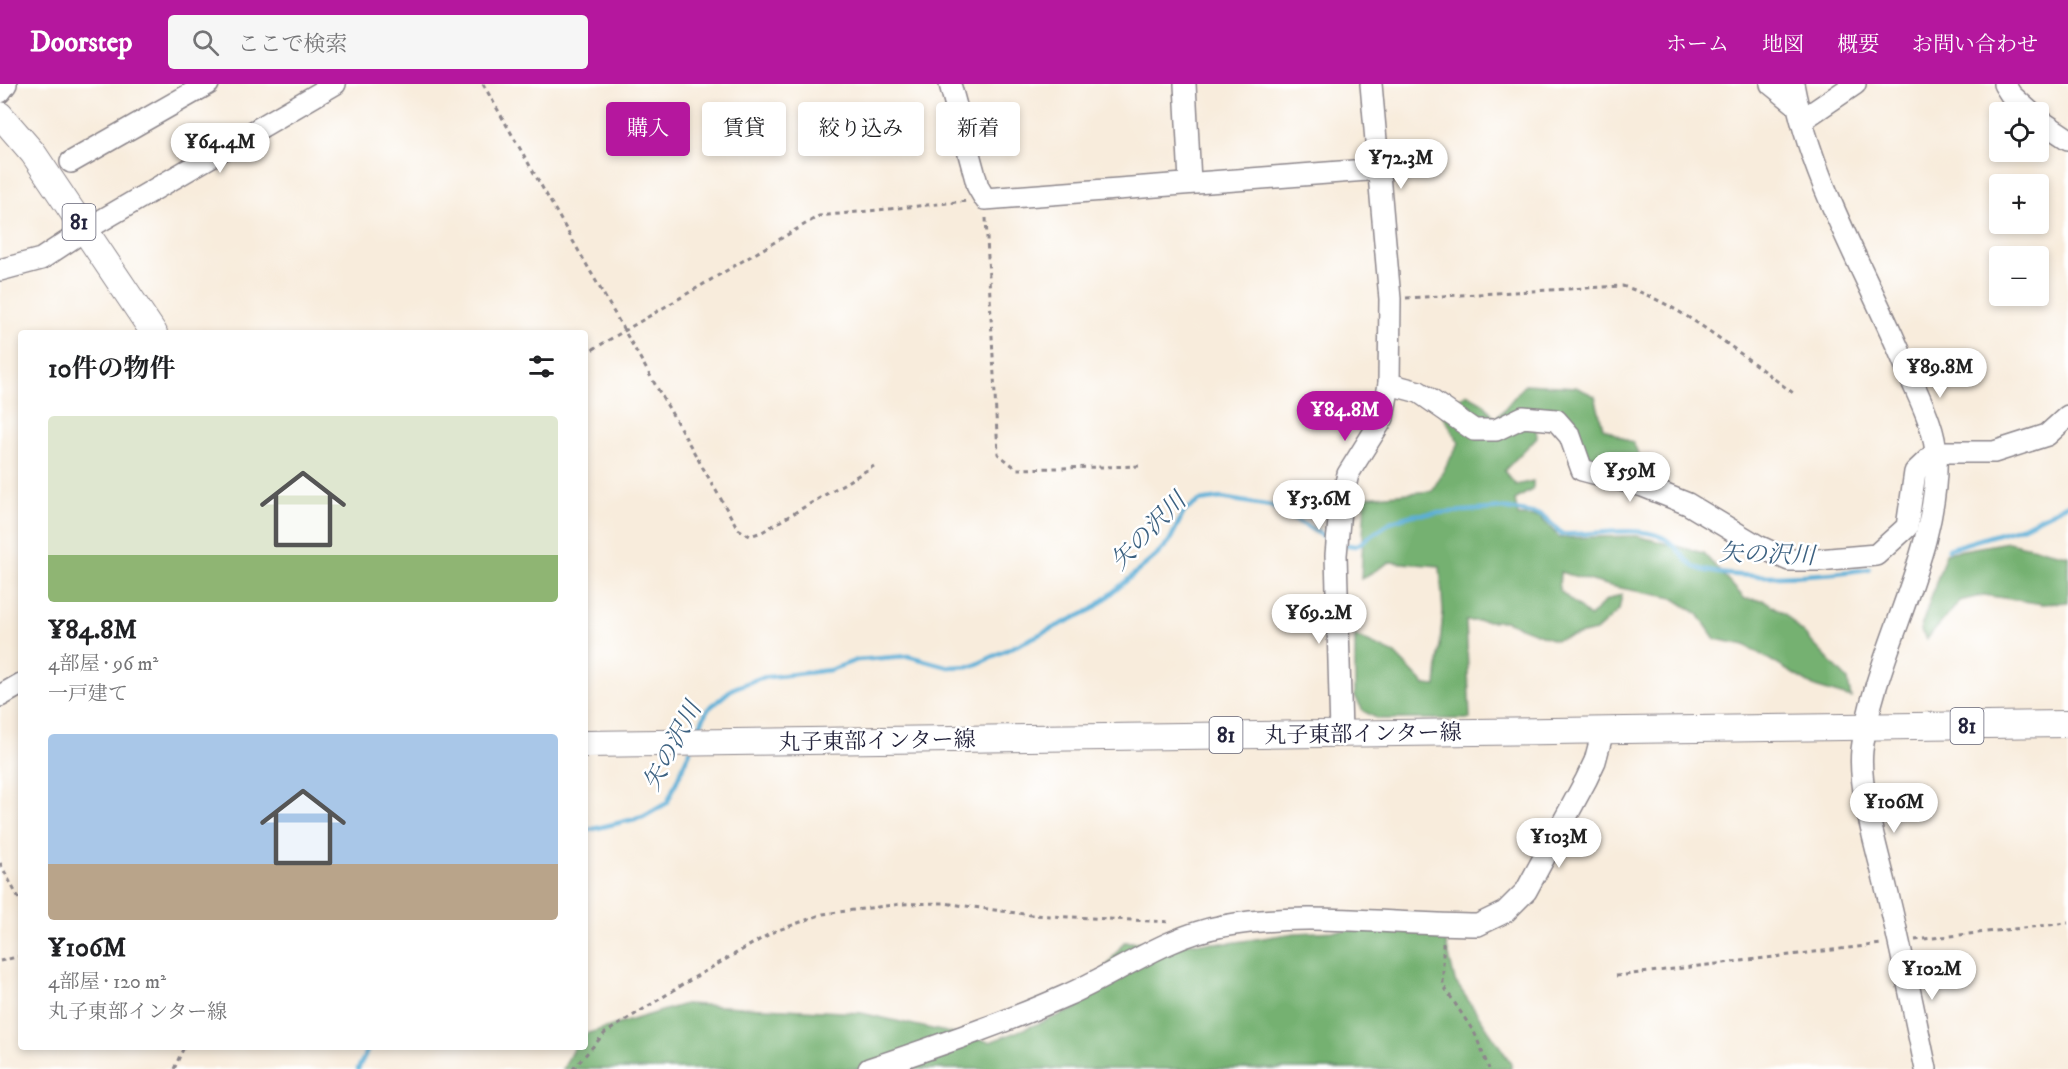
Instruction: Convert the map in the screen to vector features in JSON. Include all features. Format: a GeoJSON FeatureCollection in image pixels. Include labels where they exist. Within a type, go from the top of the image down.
{"type":"FeatureCollection","features":[{"type":"Feature","properties":{"kind":"main road","name":"81"},"geometry":{"type":"LineString","coordinates":[[0,115],[33,153],[152,330]]}},
{"type":"Feature","properties":{"kind":"main road","name":"丸子東部インター線"},"geometry":{"type":"LineString","coordinates":[[588,744],[2068,724]]}},
{"type":"Feature","properties":{"kind":"street"},"geometry":{"type":"LineString","coordinates":[[0,92],[6,84]]}},
{"type":"Feature","properties":{"kind":"street"},"geometry":{"type":"LineString","coordinates":[[71,162],[208,84]]}},
{"type":"Feature","properties":{"kind":"street"},"geometry":{"type":"LineString","coordinates":[[0,270],[41,259],[85,230],[335,84]]}},
{"type":"Feature","properties":{"kind":"street"},"geometry":{"type":"LineString","coordinates":[[950,84],[978,187],[985,199],[1380,169]]}},
{"type":"Feature","properties":{"kind":"street"},"geometry":{"type":"LineString","coordinates":[[1185,84],[1190,182]]}},
{"type":"Feature","properties":{"kind":"street"},"geometry":{"type":"LineString","coordinates":[[1341,734],[1336,555],[1340,509],[1348,474],[1383,418],[1389,384],[1390,299],[1371,84]]}},
{"type":"Feature","properties":{"kind":"street"},"geometry":{"type":"LineString","coordinates":[[1771,84],[1800,113]]}},
{"type":"Feature","properties":{"kind":"street"},"geometry":{"type":"LineString","coordinates":[[1793,84],[1800,113],[1822,178],[1928,420],[1936,452],[1935,496],[1867,726],[1862,771],[1926,1069]]}},
{"type":"Feature","properties":{"kind":"street"},"geometry":{"type":"LineString","coordinates":[[1800,113],[1856,84]]}},
{"type":"Feature","properties":{"kind":"street"},"geometry":{"type":"LineString","coordinates":[[2004,84],[2011,96],[2018,102]]}},
{"type":"Feature","properties":{"kind":"street"},"geometry":{"type":"LineString","coordinates":[[2049,126],[2068,139]]}},
{"type":"Feature","properties":{"kind":"street"},"geometry":{"type":"LineString","coordinates":[[1389,384],[1419,392],[1474,430],[1496,430],[1523,417],[1556,420],[1570,436],[1582,470],[1643,486],[1688,504],[1758,546],[1789,560],[1876,555],[1907,528],[1915,472],[1936,452],[1994,452],[2068,430]]}},
{"type":"Feature","properties":{"kind":"street"},"geometry":{"type":"LineString","coordinates":[[2047,435],[2068,416]]}},
{"type":"Feature","properties":{"kind":"street"},"geometry":{"type":"LineString","coordinates":[[0,696],[18,686]]}},
{"type":"Feature","properties":{"kind":"street"},"geometry":{"type":"LineString","coordinates":[[869,1069],[970,1034],[1066,995],[1172,942],[1216,928],[1282,921],[1478,925],[1505,912],[1526,891],[1586,780],[1595,761],[1603,731]]}},
{"type":"Feature","properties":{"kind":"path"},"geometry":{"type":"LineString","coordinates":[[483,84],[623,332],[738,529],[750,536],[762,532],[874,466]]}},
{"type":"Feature","properties":{"kind":"path"},"geometry":{"type":"LineString","coordinates":[[588,352],[819,216],[985,199],[998,454],[1017,469],[1141,466]]}},
{"type":"Feature","properties":{"kind":"path"},"geometry":{"type":"LineString","coordinates":[[1390,299],[1622,286],[1645,292],[1710,333],[1796,395]]}},
{"type":"Feature","properties":{"kind":"path"},"geometry":{"type":"LineString","coordinates":[[0,863],[18,897]]}},
{"type":"Feature","properties":{"kind":"path"},"geometry":{"type":"LineString","coordinates":[[573,1069],[605,1033],[695,977],[773,932],[823,914],[901,904],[945,903],[1031,915],[1177,923]]}},
{"type":"Feature","properties":{"kind":"path"},"geometry":{"type":"LineString","coordinates":[[1616,976],[2068,923]]}},
{"type":"Feature","properties":{"kind":"path"},"geometry":{"type":"LineString","coordinates":[[1442,926],[1443,985],[1475,1034],[1489,1069]]}},
{"type":"Feature","properties":{"kind":"path"},"geometry":{"type":"LineString","coordinates":[[0,961],[18,957]]}},
{"type":"Feature","properties":{"kind":"path"},"geometry":{"type":"LineString","coordinates":[[174,1069],[183,1050]]}},
{"type":"Feature","properties":{"kind":"green space"},"geometry":{"type":"Polygon","coordinates":[[[1525,384],[1576,387],[1595,396],[1603,428],[1633,443],[1642,460],[1630,471],[1594,465],[1556,409],[1535,420],[1537,437],[1504,471],[1516,485],[1533,481],[1533,489],[1515,500],[1518,516],[1540,517],[1560,538],[1637,536],[1703,553],[1745,599],[1764,600],[1786,615],[1848,680],[1851,698],[1815,687],[1745,645],[1715,639],[1698,614],[1673,598],[1610,586],[1560,572],[1559,590],[1590,617],[1605,601],[1622,594],[1619,610],[1596,631],[1554,640],[1505,621],[1466,621],[1470,719],[1378,719],[1363,711],[1355,696],[1355,636],[1395,654],[1425,685],[1436,686],[1443,612],[1440,566],[1390,562],[1361,579],[1365,497],[1432,491],[1459,443],[1440,410],[1467,394],[1483,403],[1496,419],[1525,384]]]}},
{"type":"Feature","properties":{"kind":"green space"},"geometry":{"type":"Polygon","coordinates":[[[2008,542],[2068,555],[2068,602],[2043,604],[1984,595],[1960,601],[1927,639],[1920,630],[1946,553],[2008,542]]]}},
{"type":"Feature","properties":{"kind":"green space"},"geometry":{"type":"Polygon","coordinates":[[[1442,926],[1455,981],[1511,1063],[1511,1069],[563,1069],[572,1050],[588,1050],[588,1033],[685,1004],[861,1013],[990,1042],[1076,1009],[1124,942],[1230,943],[1295,933],[1442,926]]]}},
{"type":"Feature","properties":{"kind":"waterway","name":"矢の沢川"},"geometry":{"type":"LineString","coordinates":[[696,735],[707,710],[732,689],[760,678],[830,670],[857,660],[908,656],[949,667],[973,666],[1093,609],[1157,555],[1169,542],[1184,512],[1199,501],[1221,498],[1271,506],[1331,540]]}},
{"type":"Feature","properties":{"kind":"waterway","name":"矢の沢川"},"geometry":{"type":"LineString","coordinates":[[1948,549],[2024,526],[2068,504]]}},
{"type":"Feature","properties":{"kind":"waterway","name":"矢の沢川"},"geometry":{"type":"LineString","coordinates":[[1341,544],[1356,546],[1392,521],[1413,515],[1503,508],[1542,515],[1562,534],[1626,531],[1662,537],[1695,567],[1717,573],[1784,576],[1869,569]]}},
{"type":"Feature","properties":{"kind":"waterway","name":"矢の沢川"},"geometry":{"type":"LineString","coordinates":[[588,830],[643,817],[667,803],[690,751]]}},
{"type":"Feature","properties":{"kind":"waterway","name":"矢の沢川"},"geometry":{"type":"LineString","coordinates":[[358,1069],[368,1050]]}}]}
